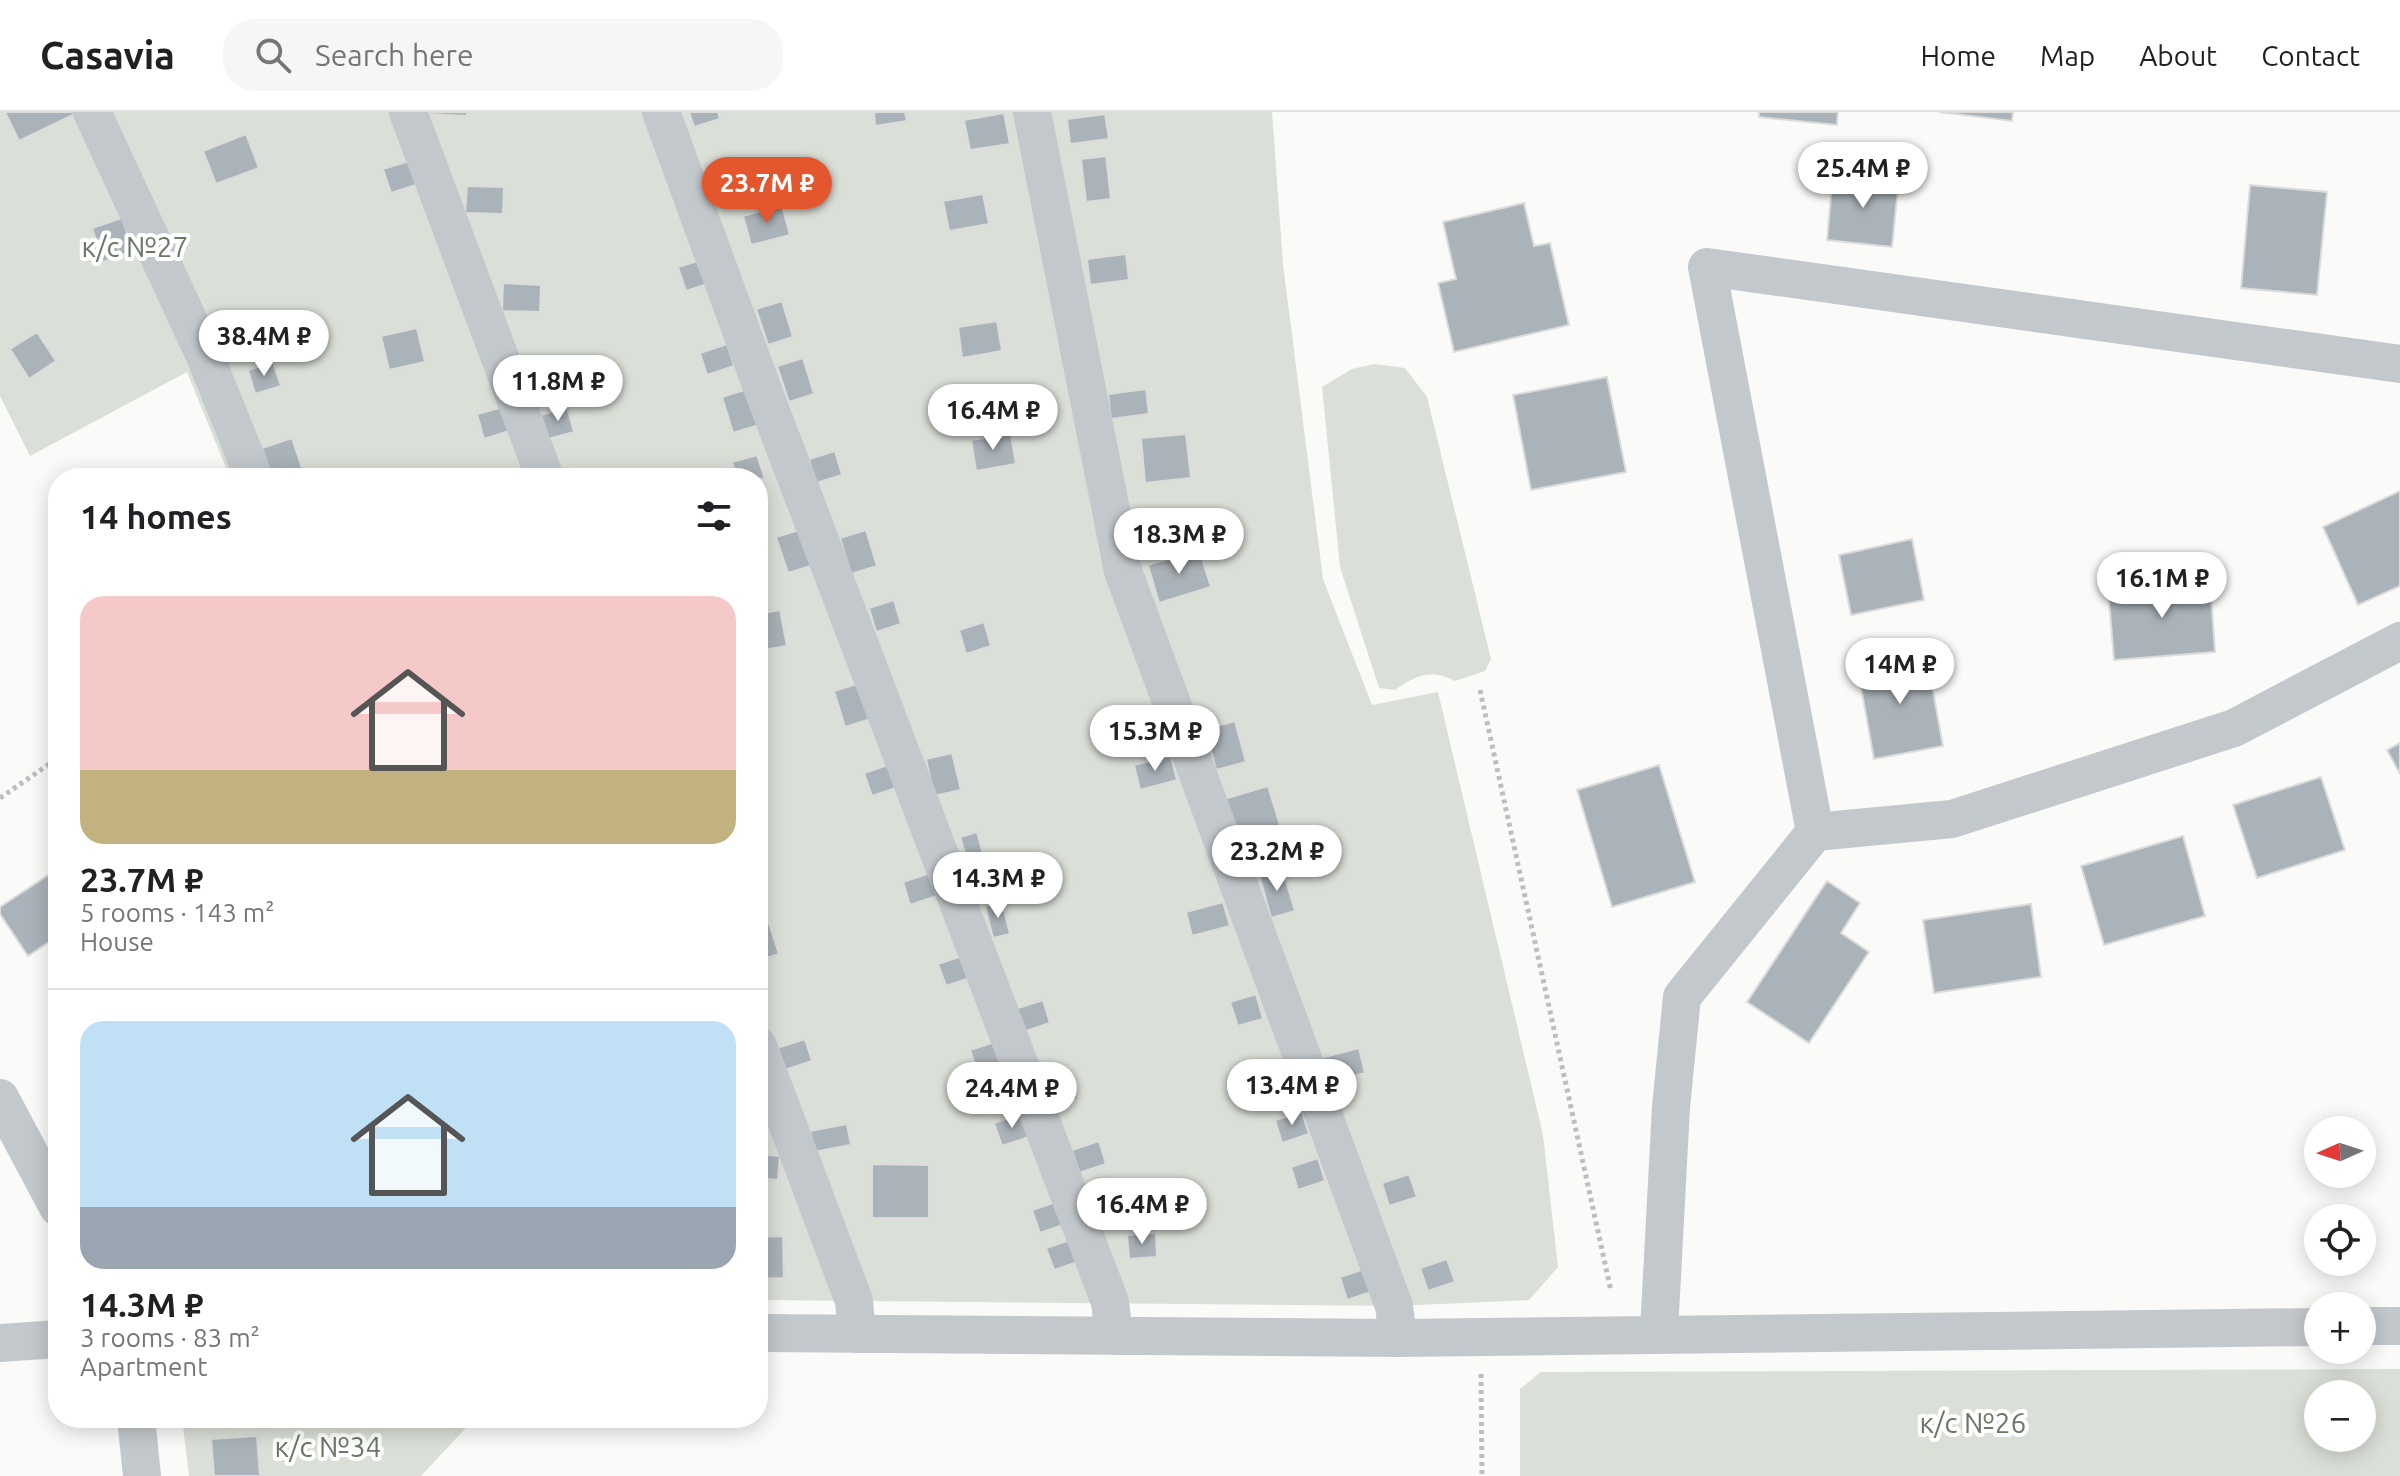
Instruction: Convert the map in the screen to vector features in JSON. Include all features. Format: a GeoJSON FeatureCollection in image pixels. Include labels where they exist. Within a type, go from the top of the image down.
{"type":"FeatureCollection","features":[{"type":"Feature","properties":{"kind":"street"},"geometry":{"type":"LineString","coordinates":[[92,112],[205,356],[250,468]]}},
{"type":"Feature","properties":{"kind":"street"},"geometry":{"type":"LineString","coordinates":[[408,112],[541,468]]}},
{"type":"Feature","properties":{"kind":"street"},"geometry":{"type":"LineString","coordinates":[[661,112],[767,401],[1110,1302],[1114,1336]]}},
{"type":"Feature","properties":{"kind":"street"},"geometry":{"type":"LineString","coordinates":[[1032,112],[1123,571],[1394,1306],[1398,1338]]}},
{"type":"Feature","properties":{"kind":"street"},"geometry":{"type":"LineString","coordinates":[[1815,832],[1707,267],[2400,364]]}},
{"type":"Feature","properties":{"kind":"street"},"geometry":{"type":"LineString","coordinates":[[1659,1332],[1671,1107],[1682,997],[1815,832],[1952,819],[2234,728],[2400,641]]}},
{"type":"Feature","properties":{"kind":"street"},"geometry":{"type":"LineString","coordinates":[[768,1073],[854,1301],[857,1334]]}},
{"type":"Feature","properties":{"kind":"street"},"geometry":{"type":"LineString","coordinates":[[0,1098],[48,1188]]}},
{"type":"Feature","properties":{"kind":"street"},"geometry":{"type":"LineString","coordinates":[[2376,1326],[2400,1326]]}},
{"type":"Feature","properties":{"kind":"street"},"geometry":{"type":"LineString","coordinates":[[768,1333],[1398,1338],[1659,1332],[2304,1327]]}},
{"type":"Feature","properties":{"kind":"street"},"geometry":{"type":"LineString","coordinates":[[0,1343],[48,1340]]}},
{"type":"Feature","properties":{"kind":"street"},"geometry":{"type":"LineString","coordinates":[[137,1428],[142,1476]]}},
{"type":"Feature","properties":{"kind":"path"},"geometry":{"type":"LineString","coordinates":[[1480,690],[1611,1291]]}},
{"type":"Feature","properties":{"kind":"path"},"geometry":{"type":"LineString","coordinates":[[0,798],[48,765]]}},
{"type":"Feature","properties":{"kind":"path"},"geometry":{"type":"LineString","coordinates":[[1479,1337],[1482,1476]]}},
{"type":"Feature","properties":{"kind":"green space","name":"к/с №27"},"geometry":{"type":"Polygon","coordinates":[[[0,112],[1272,112],[1283,264],[1323,579],[1372,705],[1438,692],[1543,1135],[1558,1267],[1529,1300],[1394,1306],[768,1300],[768,468],[226,468],[187,372],[30,456],[0,396],[0,112]]]}},
{"type":"Feature","properties":{"kind":"green space"},"geometry":{"type":"Polygon","coordinates":[[[1374,364],[1405,368],[1427,397],[1491,659],[1485,671],[1455,681],[1438,675],[1424,675],[1395,690],[1379,688],[1340,567],[1322,387],[1352,369],[1374,364]]]}},
{"type":"Feature","properties":{"kind":"green space","name":"к/с №26"},"geometry":{"type":"Polygon","coordinates":[[[2400,1369],[2400,1476],[1520,1476],[1520,1389],[1541,1372],[2400,1369]]]}},
{"type":"Feature","properties":{"kind":"green space","name":"к/с №34"},"geometry":{"type":"Polygon","coordinates":[[[183,1428],[466,1428],[421,1476],[189,1476],[183,1428]]]}},
{"type":"Feature","properties":{"kind":"building"},"geometry":{"type":"Polygon","coordinates":[[[5,112],[74,112],[75,114],[19,141],[5,112]]]}},
{"type":"Feature","properties":{"kind":"building"},"geometry":{"type":"Polygon","coordinates":[[[467,112],[467,116],[429,114],[467,112]]]}},
{"type":"Feature","properties":{"kind":"building"},"geometry":{"type":"Polygon","coordinates":[[[689,112],[718,112],[720,119],[694,127],[689,112]]]}},
{"type":"Feature","properties":{"kind":"building"},"geometry":{"type":"Polygon","coordinates":[[[874,112],[905,112],[907,121],[875,126],[874,112]]]}},
{"type":"Feature","properties":{"kind":"building"},"geometry":{"type":"Polygon","coordinates":[[[1759,112],[1838,112],[1837,125],[1759,117],[1759,112]]]}},
{"type":"Feature","properties":{"kind":"building"},"geometry":{"type":"Polygon","coordinates":[[[1939,112],[2013,112],[2012,121],[1939,112]]]}},
{"type":"Feature","properties":{"kind":"building"},"geometry":{"type":"Polygon","coordinates":[[[1004,113],[1010,144],[970,150],[964,120],[1004,113]]]}},
{"type":"Feature","properties":{"kind":"building"},"geometry":{"type":"Polygon","coordinates":[[[1105,114],[1109,139],[1070,144],[1067,119],[1105,114]]]}},
{"type":"Feature","properties":{"kind":"building"},"geometry":{"type":"Polygon","coordinates":[[[246,134],[259,168],[216,184],[203,151],[246,134]]]}},
{"type":"Feature","properties":{"kind":"building"},"geometry":{"type":"Polygon","coordinates":[[[1106,156],[1111,199],[1086,202],[1081,159],[1106,156]]]}},
{"type":"Feature","properties":{"kind":"building"},"geometry":{"type":"Polygon","coordinates":[[[409,161],[416,185],[391,193],[383,169],[409,161]]]}},
{"type":"Feature","properties":{"kind":"building"},"geometry":{"type":"Polygon","coordinates":[[[731,173],[738,197],[713,205],[706,181],[731,173]]]}},
{"type":"Feature","properties":{"kind":"building"},"geometry":{"type":"Polygon","coordinates":[[[1833,173],[1899,179],[1892,247],[1827,240],[1833,173]]]}},
{"type":"Feature","properties":{"kind":"building"},"geometry":{"type":"Polygon","coordinates":[[[2250,185],[2327,192],[2317,295],[2241,288],[2250,185]]]}},
{"type":"Feature","properties":{"kind":"building"},"geometry":{"type":"Polygon","coordinates":[[[467,186],[504,187],[503,214],[465,213],[467,186]]]}},
{"type":"Feature","properties":{"kind":"building"},"geometry":{"type":"Polygon","coordinates":[[[983,194],[989,224],[949,231],[943,201],[983,194]]]}},
{"type":"Feature","properties":{"kind":"building"},"geometry":{"type":"Polygon","coordinates":[[[1524,203],[1534,246],[1550,243],[1569,325],[1454,352],[1438,283],[1456,279],[1443,222],[1524,203]]]}},
{"type":"Feature","properties":{"kind":"building"},"geometry":{"type":"Polygon","coordinates":[[[782,205],[790,235],[751,245],[743,216],[782,205]]]}},
{"type":"Feature","properties":{"kind":"building"},"geometry":{"type":"Polygon","coordinates":[[[122,218],[133,251],[103,262],[92,228],[122,218]]]}},
{"type":"Feature","properties":{"kind":"building"},"geometry":{"type":"Polygon","coordinates":[[[1126,254],[1129,280],[1090,285],[1087,259],[1126,254]]]}},
{"type":"Feature","properties":{"kind":"building"},"geometry":{"type":"Polygon","coordinates":[[[704,259],[711,283],[686,291],[678,267],[704,259]]]}},
{"type":"Feature","properties":{"kind":"building"},"geometry":{"type":"Polygon","coordinates":[[[503,283],[541,285],[540,312],[502,311],[503,283]]]}},
{"type":"Feature","properties":{"kind":"building"},"geometry":{"type":"Polygon","coordinates":[[[782,301],[793,337],[768,345],[756,309],[782,301]]]}},
{"type":"Feature","properties":{"kind":"building"},"geometry":{"type":"Polygon","coordinates":[[[997,321],[1002,351],[962,358],[958,327],[997,321]]]}},
{"type":"Feature","properties":{"kind":"building"},"geometry":{"type":"Polygon","coordinates":[[[417,328],[425,362],[389,370],[381,336],[417,328]]]}},
{"type":"Feature","properties":{"kind":"building"},"geometry":{"type":"Polygon","coordinates":[[[37,332],[56,361],[29,379],[10,349],[37,332]]]}},
{"type":"Feature","properties":{"kind":"building"},"geometry":{"type":"Polygon","coordinates":[[[727,344],[734,366],[707,375],[700,353],[727,344]]]}},
{"type":"Feature","properties":{"kind":"building"},"geometry":{"type":"Polygon","coordinates":[[[803,358],[814,394],[789,402],[777,366],[803,358]]]}},
{"type":"Feature","properties":{"kind":"building"},"geometry":{"type":"Polygon","coordinates":[[[273,362],[281,386],[255,394],[248,370],[273,362]]]}},
{"type":"Feature","properties":{"kind":"building"},"geometry":{"type":"Polygon","coordinates":[[[1607,377],[1626,472],[1531,490],[1513,395],[1607,377]]]}},
{"type":"Feature","properties":{"kind":"building"},"geometry":{"type":"Polygon","coordinates":[[[747,389],[759,425],[733,433],[722,397],[747,389]]]}},
{"type":"Feature","properties":{"kind":"building"},"geometry":{"type":"Polygon","coordinates":[[[1146,389],[1149,414],[1111,419],[1108,394],[1146,389]]]}},
{"type":"Feature","properties":{"kind":"building"},"geometry":{"type":"Polygon","coordinates":[[[503,407],[509,431],[484,439],[477,414],[503,407]]]}},
{"type":"Feature","properties":{"kind":"building"},"geometry":{"type":"Polygon","coordinates":[[[567,407],[574,432],[548,439],[541,415],[567,407]]]}},
{"type":"Feature","properties":{"kind":"building"},"geometry":{"type":"Polygon","coordinates":[[[1011,434],[1016,464],[976,471],[971,440],[1011,434]]]}},
{"type":"Feature","properties":{"kind":"building"},"geometry":{"type":"Polygon","coordinates":[[[1186,434],[1191,478],[1145,483],[1141,438],[1186,434]]]}},
{"type":"Feature","properties":{"kind":"building"},"geometry":{"type":"Polygon","coordinates":[[[292,438],[302,468],[269,468],[262,448],[292,438]]]}},
{"type":"Feature","properties":{"kind":"building"},"geometry":{"type":"Polygon","coordinates":[[[835,451],[842,475],[816,483],[809,459],[835,451]]]}},
{"type":"Feature","properties":{"kind":"building"},"geometry":{"type":"Polygon","coordinates":[[[757,455],[761,468],[734,468],[732,462],[757,455]]]}},
{"type":"Feature","properties":{"kind":"building"},"geometry":{"type":"Polygon","coordinates":[[[2400,491],[2400,586],[2358,605],[2323,527],[2400,491]]]}},
{"type":"Feature","properties":{"kind":"building"},"geometry":{"type":"Polygon","coordinates":[[[802,529],[814,565],[788,573],[776,537],[802,529]]]}},
{"type":"Feature","properties":{"kind":"building"},"geometry":{"type":"Polygon","coordinates":[[[866,530],[877,566],[851,574],[840,538],[866,530]]]}},
{"type":"Feature","properties":{"kind":"building"},"geometry":{"type":"Polygon","coordinates":[[[1912,539],[1924,600],[1851,615],[1839,555],[1912,539]]]}},
{"type":"Feature","properties":{"kind":"building"},"geometry":{"type":"Polygon","coordinates":[[[1199,549],[1211,587],[1159,603],[1148,565],[1199,549]]]}},
{"type":"Feature","properties":{"kind":"building"},"geometry":{"type":"Polygon","coordinates":[[[2210,580],[2215,652],[2114,660],[2108,588],[2210,580]]]}},
{"type":"Feature","properties":{"kind":"building"},"geometry":{"type":"Polygon","coordinates":[[[894,600],[901,624],[876,632],[869,608],[894,600]]]}},
{"type":"Feature","properties":{"kind":"building"},"geometry":{"type":"Polygon","coordinates":[[[780,610],[787,646],[768,649],[768,612],[780,610]]]}},
{"type":"Feature","properties":{"kind":"building"},"geometry":{"type":"Polygon","coordinates":[[[984,622],[991,646],[966,654],[959,630],[984,622]]]}},
{"type":"Feature","properties":{"kind":"building"},"geometry":{"type":"Polygon","coordinates":[[[1926,652],[1943,746],[1874,759],[1857,665],[1926,652]]]}},
{"type":"Feature","properties":{"kind":"building"},"geometry":{"type":"Polygon","coordinates":[[[860,683],[871,719],[845,727],[834,691],[860,683]]]}},
{"type":"Feature","properties":{"kind":"building"},"geometry":{"type":"Polygon","coordinates":[[[1235,721],[1246,762],[1216,770],[1205,729],[1235,721]]]}},
{"type":"Feature","properties":{"kind":"building"},"geometry":{"type":"Polygon","coordinates":[[[2400,743],[2400,774],[2387,750],[2400,743]]]}},
{"type":"Feature","properties":{"kind":"building"},"geometry":{"type":"Polygon","coordinates":[[[952,753],[961,790],[934,796],[926,759],[952,753]]]}},
{"type":"Feature","properties":{"kind":"building"},"geometry":{"type":"Polygon","coordinates":[[[1171,756],[1177,780],[1140,790],[1134,765],[1171,756]]]}},
{"type":"Feature","properties":{"kind":"building"},"geometry":{"type":"Polygon","coordinates":[[[891,764],[899,787],[872,796],[864,773],[891,764]]]}},
{"type":"Feature","properties":{"kind":"building"},"geometry":{"type":"Polygon","coordinates":[[[1659,765],[1695,882],[1612,907],[1577,790],[1659,765]]]}},
{"type":"Feature","properties":{"kind":"building"},"geometry":{"type":"Polygon","coordinates":[[[2321,777],[2345,850],[2257,878],[2233,805],[2321,777]]]}},
{"type":"Feature","properties":{"kind":"building"},"geometry":{"type":"Polygon","coordinates":[[[1268,786],[1283,835],[1239,849],[1224,799],[1268,786]]]}},
{"type":"Feature","properties":{"kind":"building"},"geometry":{"type":"Polygon","coordinates":[[[977,832],[986,864],[970,869],[960,837],[977,832]]]}},
{"type":"Feature","properties":{"kind":"building"},"geometry":{"type":"Polygon","coordinates":[[[2183,836],[2205,916],[2104,945],[2081,866],[2183,836]]]}},
{"type":"Feature","properties":{"kind":"building"},"geometry":{"type":"Polygon","coordinates":[[[1282,867],[1295,911],[1271,918],[1259,874],[1282,867]]]}},
{"type":"Feature","properties":{"kind":"building"},"geometry":{"type":"Polygon","coordinates":[[[930,873],[937,896],[910,905],[903,882],[930,873]]]}},
{"type":"Feature","properties":{"kind":"building"},"geometry":{"type":"Polygon","coordinates":[[[48,875],[48,943],[28,956],[0,914],[0,907],[48,875]]]}},
{"type":"Feature","properties":{"kind":"building"},"geometry":{"type":"Polygon","coordinates":[[[1827,881],[1860,903],[1841,933],[1869,952],[1809,1043],[1747,1002],[1827,881]]]}},
{"type":"Feature","properties":{"kind":"building"},"geometry":{"type":"Polygon","coordinates":[[[1002,902],[1010,934],[993,938],[985,906],[1002,902]]]}},
{"type":"Feature","properties":{"kind":"building"},"geometry":{"type":"Polygon","coordinates":[[[1223,902],[1230,926],[1192,936],[1186,912],[1223,902]]]}},
{"type":"Feature","properties":{"kind":"building"},"geometry":{"type":"Polygon","coordinates":[[[2031,904],[2041,977],[1934,993],[1923,920],[2031,904]]]}},
{"type":"Feature","properties":{"kind":"building"},"geometry":{"type":"Polygon","coordinates":[[[768,920],[779,954],[768,958],[768,920]]]}},
{"type":"Feature","properties":{"kind":"building"},"geometry":{"type":"Polygon","coordinates":[[[965,955],[973,977],[946,986],[938,964],[965,955]]]}},
{"type":"Feature","properties":{"kind":"building"},"geometry":{"type":"Polygon","coordinates":[[[1256,994],[1263,1019],[1238,1026],[1230,1002],[1256,994]]]}},
{"type":"Feature","properties":{"kind":"building"},"geometry":{"type":"Polygon","coordinates":[[[1043,1000],[1050,1023],[1023,1032],[1015,1009],[1043,1000]]]}},
{"type":"Feature","properties":{"kind":"building"},"geometry":{"type":"Polygon","coordinates":[[[805,1039],[812,1061],[785,1070],[777,1048],[805,1039]]]}},
{"type":"Feature","properties":{"kind":"building"},"geometry":{"type":"Polygon","coordinates":[[[998,1041],[1005,1064],[978,1073],[970,1050],[998,1041]]]}},
{"type":"Feature","properties":{"kind":"building"},"geometry":{"type":"Polygon","coordinates":[[[1359,1048],[1365,1073],[1328,1083],[1321,1058],[1359,1048]]]}},
{"type":"Feature","properties":{"kind":"building"},"geometry":{"type":"Polygon","coordinates":[[[1070,1076],[1078,1099],[1051,1108],[1043,1085],[1070,1076]]]}},
{"type":"Feature","properties":{"kind":"building"},"geometry":{"type":"Polygon","coordinates":[[[1302,1112],[1309,1134],[1282,1143],[1275,1120],[1302,1112]]]}},
{"type":"Feature","properties":{"kind":"building"},"geometry":{"type":"Polygon","coordinates":[[[1021,1114],[1029,1137],[1002,1146],[994,1123],[1021,1114]]]}},
{"type":"Feature","properties":{"kind":"building"},"geometry":{"type":"Polygon","coordinates":[[[847,1124],[851,1145],[814,1152],[810,1131],[847,1124]]]}},
{"type":"Feature","properties":{"kind":"building"},"geometry":{"type":"Polygon","coordinates":[[[1099,1141],[1106,1164],[1079,1173],[1072,1150],[1099,1141]]]}},
{"type":"Feature","properties":{"kind":"building"},"geometry":{"type":"Polygon","coordinates":[[[768,1155],[780,1156],[778,1180],[768,1179],[768,1155]]]}},
{"type":"Feature","properties":{"kind":"building"},"geometry":{"type":"Polygon","coordinates":[[[1318,1158],[1325,1181],[1298,1190],[1291,1167],[1318,1158]]]}},
{"type":"Feature","properties":{"kind":"building"},"geometry":{"type":"Polygon","coordinates":[[[872,1164],[929,1165],[929,1218],[872,1218],[872,1164]]]}},
{"type":"Feature","properties":{"kind":"building"},"geometry":{"type":"Polygon","coordinates":[[[1409,1174],[1417,1197],[1389,1206],[1382,1183],[1409,1174]]]}},
{"type":"Feature","properties":{"kind":"building"},"geometry":{"type":"Polygon","coordinates":[[[1059,1201],[1066,1224],[1040,1233],[1032,1210],[1059,1201]]]}},
{"type":"Feature","properties":{"kind":"building"},"geometry":{"type":"Polygon","coordinates":[[[1156,1233],[1157,1257],[1129,1259],[1127,1235],[1156,1233]]]}},
{"type":"Feature","properties":{"kind":"building"},"geometry":{"type":"Polygon","coordinates":[[[783,1236],[784,1278],[768,1279],[768,1237],[783,1236]]]}},
{"type":"Feature","properties":{"kind":"building"},"geometry":{"type":"Polygon","coordinates":[[[1073,1239],[1081,1261],[1054,1270],[1046,1248],[1073,1239]]]}},
{"type":"Feature","properties":{"kind":"building"},"geometry":{"type":"Polygon","coordinates":[[[1447,1259],[1455,1282],[1428,1291],[1420,1268],[1447,1259]]]}},
{"type":"Feature","properties":{"kind":"building"},"geometry":{"type":"Polygon","coordinates":[[[1367,1268],[1374,1291],[1347,1300],[1340,1277],[1367,1268]]]}},
{"type":"Feature","properties":{"kind":"building"},"geometry":{"type":"Polygon","coordinates":[[[257,1436],[260,1476],[214,1476],[211,1439],[257,1436]]]}}]}
